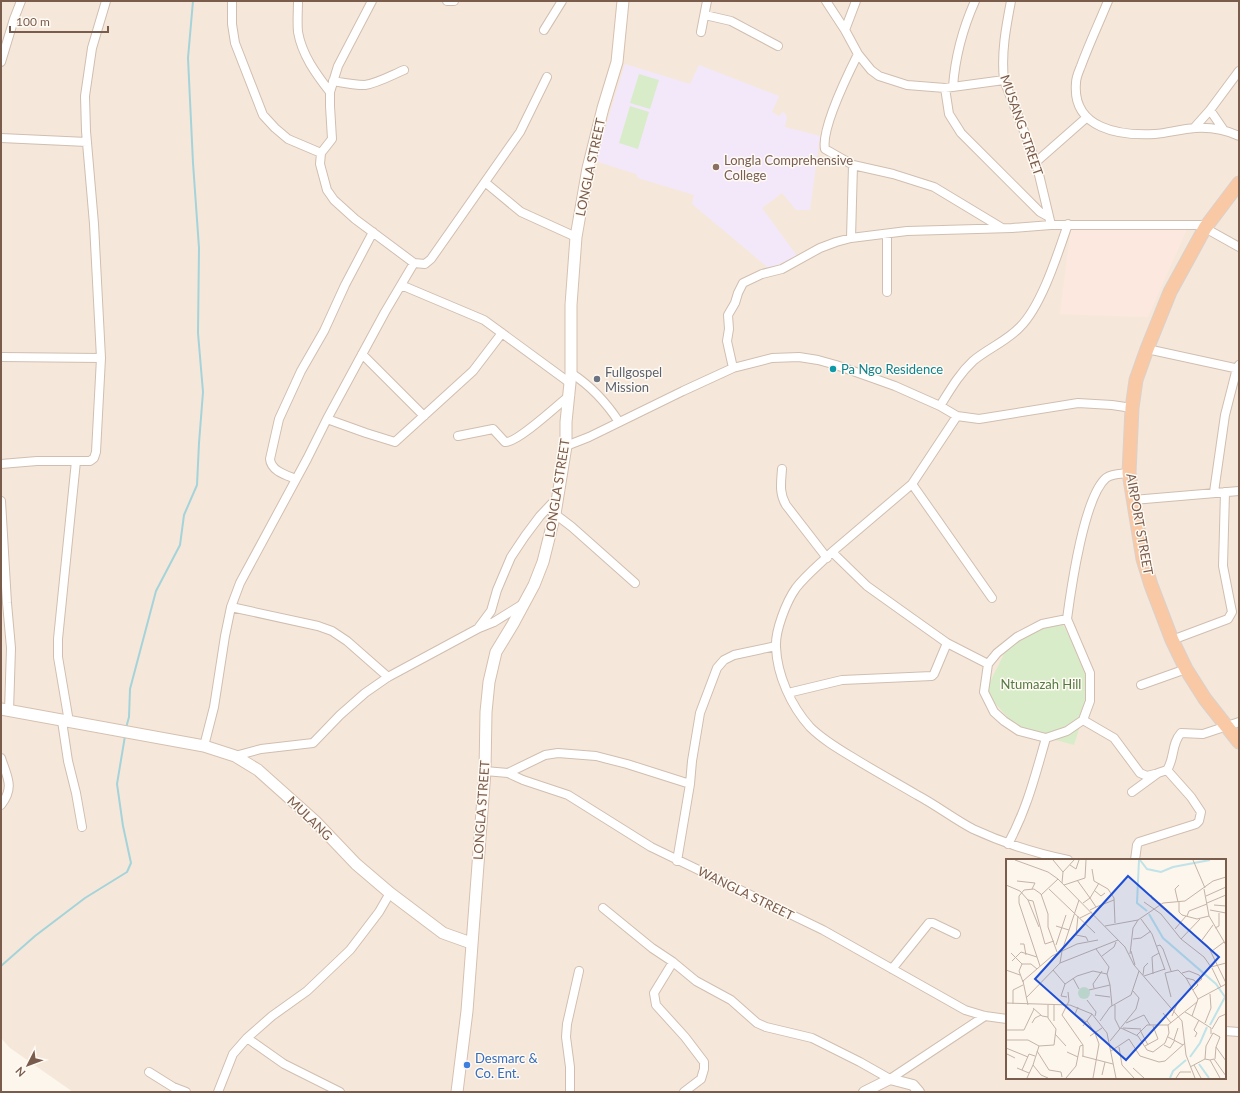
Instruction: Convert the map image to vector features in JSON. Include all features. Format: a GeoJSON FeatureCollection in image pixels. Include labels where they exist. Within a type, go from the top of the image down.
{"type":"FeatureCollection","features":[{"type":"Feature","properties":{"kind":"highway","name":"AIRPORT STREET"},"geometry":{"type":"LineString","coordinates":[[1239,183],[1206,227],[1170,292],[1147,348],[1136,380],[1132,408],[1130,473],[1133,500],[1145,565],[1172,640],[1186,669],[1205,699],[1239,742]]}},
{"type":"Feature","properties":{"kind":"main road","name":"LONGLA STREET"},"geometry":{"type":"LineString","coordinates":[[457,1092],[467,1011],[485,771],[486,712],[489,682],[495,655],[534,585],[543,562],[555,514],[566,446],[566,422],[570,395],[571,305],[576,237],[588,168],[603,108],[618,62],[623,1]]}},
{"type":"Feature","properties":{"kind":"main road","name":"MULANG"},"geometry":{"type":"LineString","coordinates":[[5,710],[204,746],[235,756],[264,775],[315,821],[356,864],[390,893],[443,933],[471,944]]}},
{"type":"Feature","properties":{"kind":"street"},"geometry":{"type":"LineString","coordinates":[[1,62],[21,1]]}},
{"type":"Feature","properties":{"kind":"street"},"geometry":{"type":"LineString","coordinates":[[1,464],[37,461],[90,461],[94,458],[96,452],[101,358],[85,96],[92,48],[106,1]]}},
{"type":"Feature","properties":{"kind":"street"},"geometry":{"type":"LineString","coordinates":[[232,1],[232,24],[235,43],[264,115],[275,128],[288,139],[321,153]]}},
{"type":"Feature","properties":{"kind":"street"},"geometry":{"type":"LineString","coordinates":[[298,1],[298,32],[306,58],[318,78],[330,92]]}},
{"type":"Feature","properties":{"kind":"street"},"geometry":{"type":"LineString","coordinates":[[377,1],[372,1],[344,54],[333,81],[330,92],[332,139],[321,153],[320,164],[327,190],[334,200],[373,232],[414,262],[425,264],[431,259],[486,183],[520,132],[547,77]]}},
{"type":"Feature","properties":{"kind":"street"},"geometry":{"type":"LineString","coordinates":[[447,1],[454,1]]}},
{"type":"Feature","properties":{"kind":"street"},"geometry":{"type":"LineString","coordinates":[[544,30],[562,1]]}},
{"type":"Feature","properties":{"kind":"street"},"geometry":{"type":"LineString","coordinates":[[701,32],[707,1]]}},
{"type":"Feature","properties":{"kind":"street"},"geometry":{"type":"LineString","coordinates":[[826,1],[858,54],[871,70],[879,76],[907,85],[949,87],[1004,80]]}},
{"type":"Feature","properties":{"kind":"street"},"geometry":{"type":"LineString","coordinates":[[844,30],[856,1]]}},
{"type":"Feature","properties":{"kind":"street"},"geometry":{"type":"LineString","coordinates":[[975,1],[966,24],[949,87],[949,114],[961,133],[1050,221]]}},
{"type":"Feature","properties":{"kind":"street","name":"MUSANG STREET"},"geometry":{"type":"LineString","coordinates":[[1011,1],[1005,31],[1003,67],[1004,80],[1036,162],[1050,221]]}},
{"type":"Feature","properties":{"kind":"street"},"geometry":{"type":"LineString","coordinates":[[1108,1],[1093,34],[1076,82],[1078,107],[1086,118],[1105,128],[1126,133],[1155,134],[1194,128],[1222,129],[1239,136]]}},
{"type":"Feature","properties":{"kind":"street"},"geometry":{"type":"LineString","coordinates":[[705,15],[731,21],[778,46]]}},
{"type":"Feature","properties":{"kind":"street"},"geometry":{"type":"LineString","coordinates":[[858,54],[839,96],[826,131],[824,144],[826,151],[853,165],[893,174],[929,185],[1002,228]]}},
{"type":"Feature","properties":{"kind":"street"},"geometry":{"type":"LineString","coordinates":[[333,81],[366,85],[404,70]]}},
{"type":"Feature","properties":{"kind":"street"},"geometry":{"type":"LineString","coordinates":[[1194,128],[1210,110],[1239,71]]}},
{"type":"Feature","properties":{"kind":"street"},"geometry":{"type":"LineString","coordinates":[[1210,110],[1222,129]]}},
{"type":"Feature","properties":{"kind":"street"},"geometry":{"type":"LineString","coordinates":[[1036,162],[1086,118]]}},
{"type":"Feature","properties":{"kind":"street"},"geometry":{"type":"LineString","coordinates":[[1,138],[87,142]]}},
{"type":"Feature","properties":{"kind":"street"},"geometry":{"type":"LineString","coordinates":[[851,238],[853,165]]}},
{"type":"Feature","properties":{"kind":"street"},"geometry":{"type":"LineString","coordinates":[[486,183],[521,212],[576,237]]}},
{"type":"Feature","properties":{"kind":"street"},"geometry":{"type":"LineString","coordinates":[[733,368],[727,341],[729,329],[728,315],[736,303],[738,293],[743,283],[762,274],[782,269],[820,248],[851,238],[907,232],[1002,228],[1050,221],[1068,224],[1206,227],[1239,247]]}},
{"type":"Feature","properties":{"kind":"street"},"geometry":{"type":"LineString","coordinates":[[940,406],[961,374],[974,361],[1020,327],[1030,315],[1055,262],[1068,224]]}},
{"type":"Feature","properties":{"kind":"street"},"geometry":{"type":"LineString","coordinates":[[296,479],[273,468],[270,465],[279,419],[301,371],[324,331],[345,285],[373,232]]}},
{"type":"Feature","properties":{"kind":"street"},"geometry":{"type":"LineString","coordinates":[[887,234],[887,292]]}},
{"type":"Feature","properties":{"kind":"street"},"geometry":{"type":"LineString","coordinates":[[204,746],[214,707],[231,607],[240,583],[362,354],[414,262]]}},
{"type":"Feature","properties":{"kind":"street"},"geometry":{"type":"LineString","coordinates":[[401,285],[484,320],[571,378],[591,387],[620,422]]}},
{"type":"Feature","properties":{"kind":"street"},"geometry":{"type":"LineString","coordinates":[[327,419],[395,442],[473,371],[502,333]]}},
{"type":"Feature","properties":{"kind":"street"},"geometry":{"type":"LineString","coordinates":[[1147,348],[1238,367],[1226,415],[1214,492]]}},
{"type":"Feature","properties":{"kind":"street"},"geometry":{"type":"LineString","coordinates":[[362,354],[424,416]]}},
{"type":"Feature","properties":{"kind":"street"},"geometry":{"type":"LineString","coordinates":[[1,356],[101,358]]}},
{"type":"Feature","properties":{"kind":"street"},"geometry":{"type":"LineString","coordinates":[[566,446],[589,437],[733,368],[772,358],[799,357],[818,360],[895,386],[940,406],[957,416],[979,419],[1078,403],[1132,408]]}},
{"type":"Feature","properties":{"kind":"street"},"geometry":{"type":"LineString","coordinates":[[458,436],[493,429],[505,442],[511,442],[537,423],[570,395]]}},
{"type":"Feature","properties":{"kind":"street"},"geometry":{"type":"LineString","coordinates":[[957,416],[912,484],[829,555],[796,588],[787,602],[780,622],[776,646],[778,666],[788,693],[810,727],[824,739],[886,778],[918,795],[972,828],[1008,844],[1064,859]]}},
{"type":"Feature","properties":{"kind":"street"},"geometry":{"type":"LineString","coordinates":[[76,461],[58,639],[58,657],[66,721],[68,761],[82,827]]}},
{"type":"Feature","properties":{"kind":"street"},"geometry":{"type":"LineString","coordinates":[[782,470],[780,493],[782,499],[786,506],[829,555],[867,586],[947,643],[988,664]]}},
{"type":"Feature","properties":{"kind":"street"},"geometry":{"type":"LineString","coordinates":[[1067,619],[1042,624],[1016,637],[997,653],[988,664],[984,692],[994,712],[1019,731],[1046,738],[1067,731],[1083,720],[1090,701],[1090,673],[1067,619],[1072,578],[1089,512],[1099,486],[1106,478],[1113,474],[1130,473]]}},
{"type":"Feature","properties":{"kind":"street"},"geometry":{"type":"LineString","coordinates":[[912,484],[992,598]]}},
{"type":"Feature","properties":{"kind":"street"},"geometry":{"type":"LineString","coordinates":[[1133,500],[1239,491]]}},
{"type":"Feature","properties":{"kind":"street"},"geometry":{"type":"LineString","coordinates":[[1172,640],[1228,619],[1231,616],[1232,612],[1223,566],[1225,492]]}},
{"type":"Feature","properties":{"kind":"street"},"geometry":{"type":"LineString","coordinates":[[478,628],[491,611],[497,590],[511,557],[536,521],[557,498]]}},
{"type":"Feature","properties":{"kind":"street"},"geometry":{"type":"LineString","coordinates":[[1,501],[7,603],[12,648],[5,710]]}},
{"type":"Feature","properties":{"kind":"street"},"geometry":{"type":"LineString","coordinates":[[555,514],[572,527],[635,583]]}},
{"type":"Feature","properties":{"kind":"street"},"geometry":{"type":"LineString","coordinates":[[235,756],[261,749],[313,743],[340,715],[365,693],[388,678],[478,628],[494,622],[524,603]]}},
{"type":"Feature","properties":{"kind":"street"},"geometry":{"type":"LineString","coordinates":[[231,607],[318,626],[332,631],[347,641],[388,678]]}},
{"type":"Feature","properties":{"kind":"street"},"geometry":{"type":"LineString","coordinates":[[788,693],[842,680],[932,676],[947,643]]}},
{"type":"Feature","properties":{"kind":"street"},"geometry":{"type":"LineString","coordinates":[[677,861],[700,713],[717,668],[724,660],[734,655],[776,646]]}},
{"type":"Feature","properties":{"kind":"street"},"geometry":{"type":"LineString","coordinates":[[1141,685],[1186,669]]}},
{"type":"Feature","properties":{"kind":"street"},"geometry":{"type":"LineString","coordinates":[[1083,720],[1114,738],[1140,773],[1147,776],[1167,770],[1172,764],[1175,742],[1181,733],[1204,734],[1239,722]]}},
{"type":"Feature","properties":{"kind":"street"},"geometry":{"type":"LineString","coordinates":[[1008,844],[1020,823],[1028,802],[1046,738]]}},
{"type":"Feature","properties":{"kind":"street"},"geometry":{"type":"LineString","coordinates":[[508,773],[545,755],[558,753],[596,756],[690,784]]}},
{"type":"Feature","properties":{"kind":"street"},"geometry":{"type":"LineString","coordinates":[[1,758],[10,787],[7,798],[1,806]]}},
{"type":"Feature","properties":{"kind":"street"},"geometry":{"type":"LineString","coordinates":[[1135,859],[1137,845],[1139,842],[1196,824],[1200,821],[1201,812],[1191,797],[1167,770]]}},
{"type":"Feature","properties":{"kind":"street","name":"WANGLA STREET"},"geometry":{"type":"LineString","coordinates":[[485,771],[508,773],[523,780],[568,795],[651,848],[823,930],[965,1010],[985,1016],[1006,1019]]}},
{"type":"Feature","properties":{"kind":"street"},"geometry":{"type":"LineString","coordinates":[[1132,792],[1158,773]]}},
{"type":"Feature","properties":{"kind":"street"},"geometry":{"type":"LineString","coordinates":[[218,1092],[233,1054],[247,1038],[272,1016],[307,991],[350,950],[379,912],[390,893]]}},
{"type":"Feature","properties":{"kind":"street"},"geometry":{"type":"LineString","coordinates":[[603,908],[652,948],[696,980],[731,1000],[757,1023],[766,1027],[812,1038],[890,1079],[913,1085],[919,1092]]}},
{"type":"Feature","properties":{"kind":"street"},"geometry":{"type":"LineString","coordinates":[[892,969],[929,923],[956,934]]}},
{"type":"Feature","properties":{"kind":"street"},"geometry":{"type":"LineString","coordinates":[[673,962],[654,993],[656,1005],[685,1037],[704,1062],[704,1069],[701,1079],[684,1092]]}},
{"type":"Feature","properties":{"kind":"street"},"geometry":{"type":"LineString","coordinates":[[570,1092],[570,1067],[566,1037],[567,1024],[579,971]]}},
{"type":"Feature","properties":{"kind":"street"},"geometry":{"type":"LineString","coordinates":[[864,1092],[890,1079],[985,1016]]}},
{"type":"Feature","properties":{"kind":"street"},"geometry":{"type":"LineString","coordinates":[[1226,1031],[1239,1032]]}},
{"type":"Feature","properties":{"kind":"street"},"geometry":{"type":"LineString","coordinates":[[247,1038],[284,1064],[340,1092]]}},
{"type":"Feature","properties":{"kind":"street"},"geometry":{"type":"LineString","coordinates":[[149,1072],[173,1087],[186,1092]]}},
{"type":"Feature","properties":{"kind":"shaded area"},"geometry":{"type":"Polygon","coordinates":[[[1,1],[1239,1],[1239,1092],[73,1092],[10,1048],[1,1038],[1,1]]]}},
{"type":"Feature","properties":{"kind":"shaded area","name":"Longla Comprehensive College"},"geometry":{"type":"Polygon","coordinates":[[[625,64],[690,84],[699,65],[779,96],[772,112],[779,116],[783,112],[787,116],[785,127],[820,136],[810,210],[796,210],[782,193],[762,208],[797,256],[775,266],[771,270],[692,204],[694,195],[638,178],[636,174],[595,161],[625,64]]]}},
{"type":"Feature","properties":{"kind":"shaded area"},"geometry":{"type":"Polygon","coordinates":[[[1071,227],[1187,229],[1148,317],[1060,314],[1071,227]]]}},
{"type":"Feature","properties":{"kind":"green space"},"geometry":{"type":"Polygon","coordinates":[[[639,74],[659,80],[650,109],[630,103],[639,74]]]}},
{"type":"Feature","properties":{"kind":"green space"},"geometry":{"type":"Polygon","coordinates":[[[630,106],[649,112],[638,149],[619,143],[630,106]]]}},
{"type":"Feature","properties":{"kind":"green space","name":"Ntumazah Hill"},"geometry":{"type":"Polygon","coordinates":[[[1061,621],[1089,675],[1088,701],[1074,745],[1019,730],[985,692],[1010,642],[1042,625],[1061,621]]]}},
{"type":"Feature","properties":{"kind":"waterway"},"geometry":{"type":"LineString","coordinates":[[126,728],[129,717],[130,689],[156,591],[180,545],[184,515],[197,485],[203,392],[198,333],[199,248],[188,58],[193,1]]}},
{"type":"Feature","properties":{"kind":"waterway"},"geometry":{"type":"LineString","coordinates":[[1,966],[35,936],[85,898],[127,872],[131,863],[123,826],[117,784],[125,736]]}},
{"type":"Feature","properties":{"kind":"place","name":"Longla Comprehensive College"},"geometry":{"type":"Point","coordinates":[716,167]}},
{"type":"Feature","properties":{"kind":"place","name":"Pa Ngo Residence"},"geometry":{"type":"Point","coordinates":[833,369]}},
{"type":"Feature","properties":{"kind":"place","name":"Fullgospel Mission"},"geometry":{"type":"Point","coordinates":[597,379]}},
{"type":"Feature","properties":{"kind":"place","name":"Desmarc & Co. Ent."},"geometry":{"type":"Point","coordinates":[467,1065]}}]}
